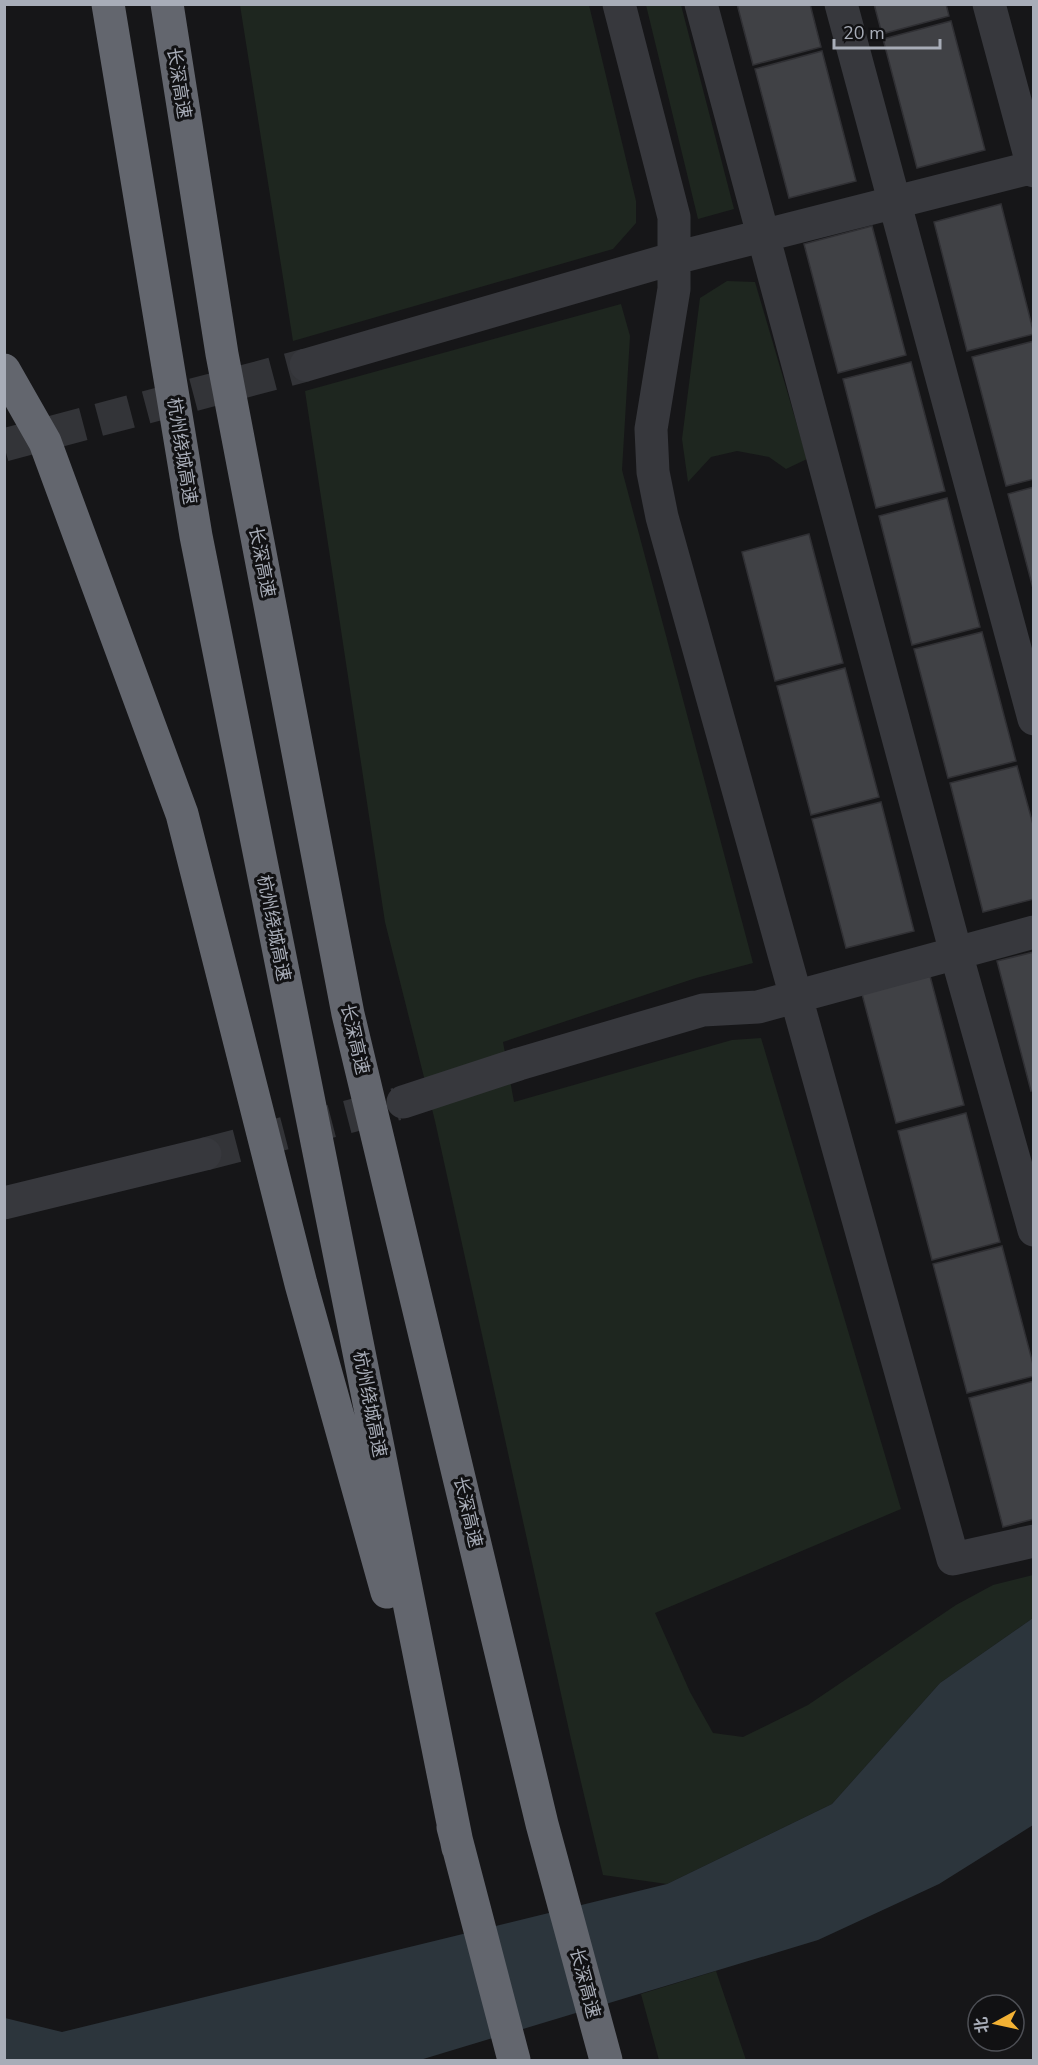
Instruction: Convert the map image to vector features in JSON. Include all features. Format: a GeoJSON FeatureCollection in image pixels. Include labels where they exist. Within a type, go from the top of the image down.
{"type":"FeatureCollection","features":[{"type":"Feature","properties":{"kind":"highway","name":"杭州绕城高速"},"geometry":{"type":"LineString","coordinates":[[108,4],[196,536],[458,1848]]}},
{"type":"Feature","properties":{"kind":"highway","name":"长深高速"},"geometry":{"type":"LineString","coordinates":[[167,4],[222,354],[348,1014],[542,1824],[606,2061]]}},
{"type":"Feature","properties":{"kind":"highway"},"geometry":{"type":"LineString","coordinates":[[4,370],[45,442],[183,814],[301,1284],[458,1848],[514,2061]]}},
{"type":"Feature","properties":{"kind":"street"},"geometry":{"type":"LineString","coordinates":[[619,4],[674,217],[674,289],[651,429],[653,472],[662,517],[953,1559],[1034,1541]]}},
{"type":"Feature","properties":{"kind":"street"},"geometry":{"type":"LineString","coordinates":[[701,4],[956,953],[1034,1230]]}},
{"type":"Feature","properties":{"kind":"street"},"geometry":{"type":"LineString","coordinates":[[841,4],[1034,719]]}},
{"type":"Feature","properties":{"kind":"street"},"geometry":{"type":"LineString","coordinates":[[306,365],[675,258],[1033,168],[989,4]]}},
{"type":"Feature","properties":{"kind":"street"},"geometry":{"type":"LineString","coordinates":[[403,1102],[519,1064],[703,1010],[758,1008],[1034,932]]}},
{"type":"Feature","properties":{"kind":"street"},"geometry":{"type":"LineString","coordinates":[[4,1203],[204,1154]]}},
{"type":"Feature","properties":{"kind":"shaded area"},"geometry":{"type":"Polygon","coordinates":[[[240,5],[589,5],[636,201],[636,223],[613,249],[293,341],[240,5]]]}},
{"type":"Feature","properties":{"kind":"shaded area"},"geometry":{"type":"Polygon","coordinates":[[[646,5],[681,5],[734,209],[698,219],[646,5]]]}},
{"type":"Feature","properties":{"kind":"shaded area"},"geometry":{"type":"Polygon","coordinates":[[[727,281],[755,282],[807,459],[786,469],[769,457],[737,451],[711,457],[688,482],[682,439],[700,298],[727,281]]]}},
{"type":"Feature","properties":{"kind":"shaded area"},"geometry":{"type":"Polygon","coordinates":[[[621,304],[630,336],[622,470],[753,963],[696,978],[503,1042],[514,1102],[732,1040],[761,1038],[901,1509],[655,1613],[690,1692],[713,1733],[743,1737],[808,1705],[956,1605],[993,1585],[1033,1575],[1033,1618],[940,1683],[832,1804],[667,1884],[603,1875],[435,1121],[385,922],[305,391],[621,304]]]}},
{"type":"Feature","properties":{"kind":"shaded area"},"geometry":{"type":"Polygon","coordinates":[[[1033,1618],[1033,1825],[939,1884],[818,1940],[420,2060],[5,2060],[5,2018],[62,2032],[667,1884],[832,1804],[940,1683],[1033,1618]]]}},
{"type":"Feature","properties":{"kind":"shaded area"},"geometry":{"type":"Polygon","coordinates":[[[716,1971],[746,2060],[659,2060],[641,1994],[716,1971]]]}},
{"type":"Feature","properties":{"kind":"building"},"geometry":{"type":"Polygon","coordinates":[[[737,4],[810,4],[821,47],[753,65],[737,4]]]}},
{"type":"Feature","properties":{"kind":"building"},"geometry":{"type":"Polygon","coordinates":[[[874,4],[946,4],[949,16],[882,34],[874,4]]]}},
{"type":"Feature","properties":{"kind":"building"},"geometry":{"type":"Polygon","coordinates":[[[951,21],[985,150],[917,168],[883,39],[951,21]]]}},
{"type":"Feature","properties":{"kind":"building"},"geometry":{"type":"Polygon","coordinates":[[[822,51],[856,181],[789,198],[755,69],[822,51]]]}},
{"type":"Feature","properties":{"kind":"building"},"geometry":{"type":"Polygon","coordinates":[[[1001,204],[1034,334],[967,351],[934,222],[1001,204]]]}},
{"type":"Feature","properties":{"kind":"building"},"geometry":{"type":"Polygon","coordinates":[[[872,226],[906,355],[838,373],[804,244],[872,226]]]}},
{"type":"Feature","properties":{"kind":"building"},"geometry":{"type":"Polygon","coordinates":[[[1034,341],[1034,479],[1006,486],[972,357],[1034,341]]]}},
{"type":"Feature","properties":{"kind":"building"},"geometry":{"type":"Polygon","coordinates":[[[911,362],[945,491],[876,508],[843,379],[911,362]]]}},
{"type":"Feature","properties":{"kind":"building"},"geometry":{"type":"Polygon","coordinates":[[[1034,487],[1034,592],[1008,494],[1034,487]]]}},
{"type":"Feature","properties":{"kind":"building"},"geometry":{"type":"Polygon","coordinates":[[[947,498],[980,627],[912,645],[879,516],[947,498]]]}},
{"type":"Feature","properties":{"kind":"building"},"geometry":{"type":"Polygon","coordinates":[[[809,534],[843,663],[775,681],[742,552],[809,534]]]}},
{"type":"Feature","properties":{"kind":"building"},"geometry":{"type":"Polygon","coordinates":[[[982,632],[1016,761],[948,778],[914,649],[982,632]]]}},
{"type":"Feature","properties":{"kind":"building"},"geometry":{"type":"Polygon","coordinates":[[[845,668],[879,797],[811,815],[777,686],[845,668]]]}},
{"type":"Feature","properties":{"kind":"building"},"geometry":{"type":"Polygon","coordinates":[[[1017,766],[1034,828],[1034,899],[983,912],[950,783],[1017,766]]]}},
{"type":"Feature","properties":{"kind":"building"},"geometry":{"type":"Polygon","coordinates":[[[881,802],[914,931],[846,948],[812,819],[881,802]]]}},
{"type":"Feature","properties":{"kind":"building"},"geometry":{"type":"Polygon","coordinates":[[[1034,952],[1034,1090],[1031,1091],[997,961],[1034,952]]]}},
{"type":"Feature","properties":{"kind":"building"},"geometry":{"type":"Polygon","coordinates":[[[930,976],[964,1105],[896,1123],[862,994],[930,976]]]}},
{"type":"Feature","properties":{"kind":"building"},"geometry":{"type":"Polygon","coordinates":[[[966,1113],[1000,1242],[932,1260],[898,1131],[966,1113]]]}},
{"type":"Feature","properties":{"kind":"building"},"geometry":{"type":"Polygon","coordinates":[[[1002,1246],[1034,1368],[1034,1376],[967,1393],[933,1264],[1002,1246]]]}},
{"type":"Feature","properties":{"kind":"building"},"geometry":{"type":"Polygon","coordinates":[[[1034,1381],[1034,1519],[1003,1527],[969,1398],[1034,1381]]]}},
{"type":"Feature","properties":{"kind":"tunnel"},"geometry":{"type":"LineString","coordinates":[[4,445],[306,365]]}},
{"type":"Feature","properties":{"kind":"tunnel"},"geometry":{"type":"LineString","coordinates":[[205,1154],[397,1104]]}}]}
